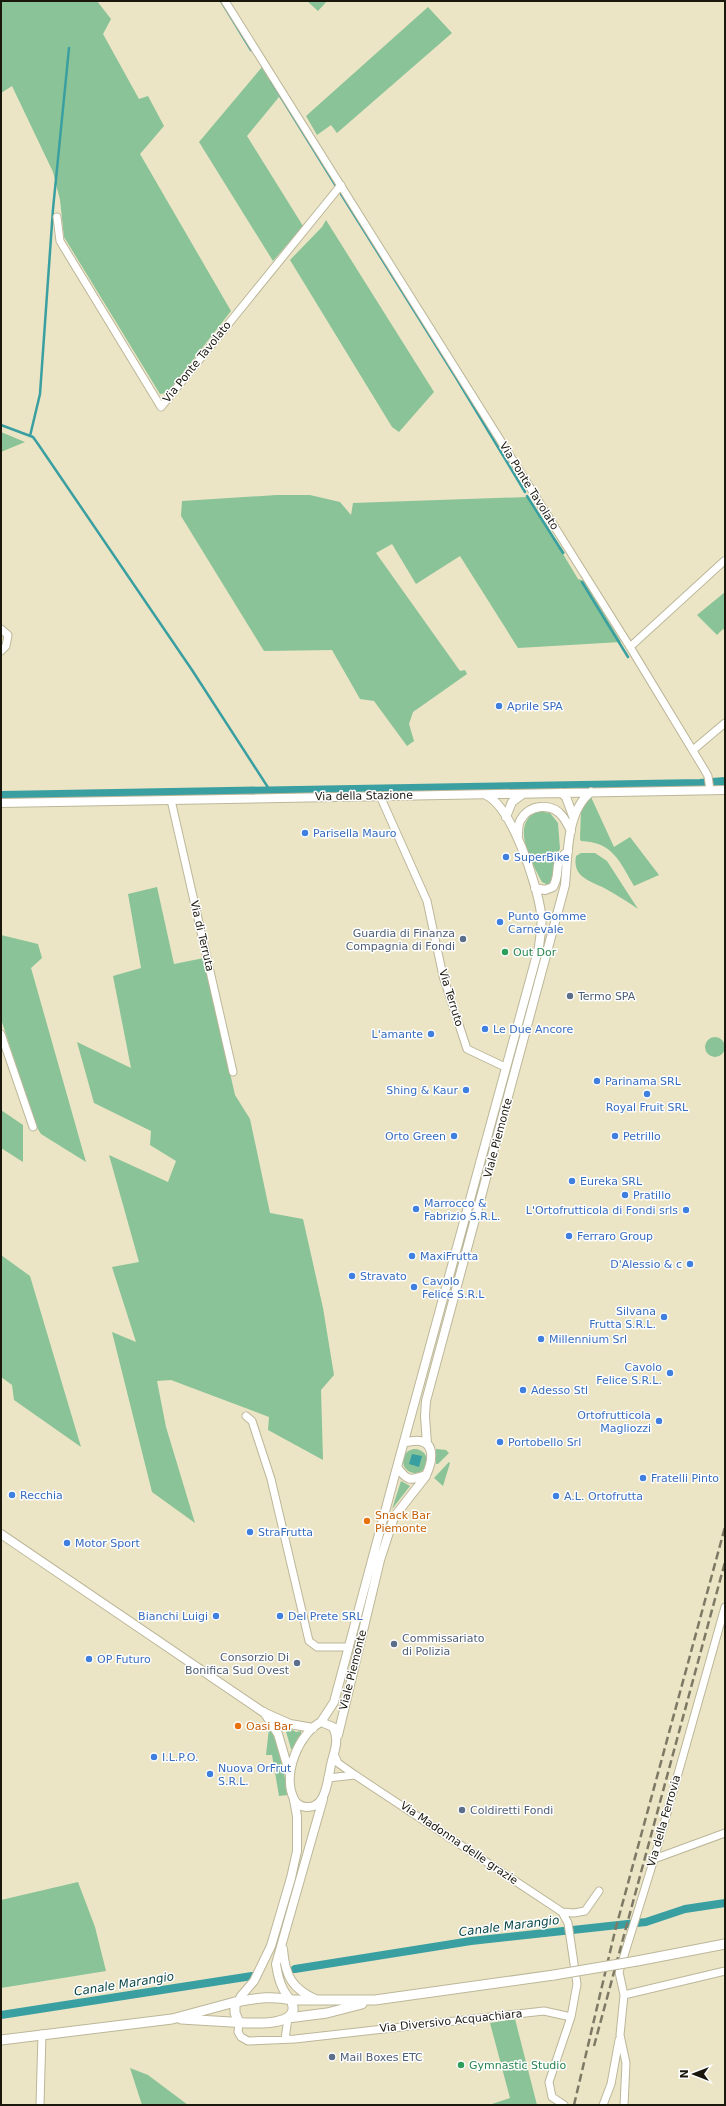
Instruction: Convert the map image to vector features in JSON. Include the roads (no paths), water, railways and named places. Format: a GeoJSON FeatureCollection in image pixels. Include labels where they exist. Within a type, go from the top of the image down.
{"type":"FeatureCollection","features":[{"type":"Feature","properties":{"kind":"main road"},"geometry":{"type":"LineString","coordinates":[[172,2019],[260,2023],[327,2013],[375,2000],[554,1975],[725,1944]]}},
{"type":"Feature","properties":{"kind":"main road"},"geometry":{"type":"LineString","coordinates":[[1,2040],[172,2019],[236,2002],[266,1997],[291,2000],[375,2000]]}},
{"type":"Feature","properties":{"kind":"main road"},"geometry":{"type":"LineString","coordinates":[[288,2018],[293,2012],[294,2007],[291,2000]]}},
{"type":"Feature","properties":{"kind":"main road","name":"Via Diversivo Acquachiara"},"geometry":{"type":"LineString","coordinates":[[236,2002],[235,2013],[238,2023]]}},
{"type":"Feature","properties":{"kind":"street","name":"Via Ponte Tavolato"},"geometry":{"type":"LineString","coordinates":[[225,1],[630,646],[708,776],[709,787]]}},
{"type":"Feature","properties":{"kind":"street","name":"Via Ponte Tavolato"},"geometry":{"type":"LineString","coordinates":[[57,216],[60,241],[161,407],[341,185]]}},
{"type":"Feature","properties":{"kind":"street"},"geometry":{"type":"LineString","coordinates":[[630,646],[724,561]]}},
{"type":"Feature","properties":{"kind":"street"},"geometry":{"type":"LineString","coordinates":[[1,628],[8,635],[6,646],[1,651]]}},
{"type":"Feature","properties":{"kind":"street"},"geometry":{"type":"LineString","coordinates":[[693,750],[725,723]]}},
{"type":"Feature","properties":{"kind":"street","name":"Via della Stazione"},"geometry":{"type":"LineString","coordinates":[[1,803],[486,795],[709,787],[725,791]]}},
{"type":"Feature","properties":{"kind":"street"},"geometry":{"type":"LineString","coordinates":[[573,816],[584,798],[591,792]]}},
{"type":"Feature","properties":{"kind":"street"},"geometry":{"type":"LineString","coordinates":[[561,793],[566,797],[573,816]]}},
{"type":"Feature","properties":{"kind":"street"},"geometry":{"type":"LineString","coordinates":[[506,817],[512,802],[524,794]]}},
{"type":"Feature","properties":{"kind":"street","name":"Viale Piemonte"},"geometry":{"type":"LineString","coordinates":[[236,2002],[254,1982],[271,1946],[291,1878],[298,1851],[297,1816],[290,1775],[300,1742],[321,1722],[334,1702],[539,946],[542,914],[518,836],[499,804],[486,795]]}},
{"type":"Feature","properties":{"kind":"street","name":"Via Terruto"},"geometry":{"type":"LineString","coordinates":[[380,796],[427,901],[443,976],[467,1049],[505,1067]]}},
{"type":"Feature","properties":{"kind":"street","name":"Via di Terruta"},"geometry":{"type":"LineString","coordinates":[[171,800],[233,1072]]}},
{"type":"Feature","properties":{"kind":"street"},"geometry":{"type":"LineString","coordinates":[[518,836],[520,821],[529,810],[540,806],[556,810],[563,817],[571,831]]}},
{"type":"Feature","properties":{"kind":"street","name":"Viale Piemonte"},"geometry":{"type":"LineString","coordinates":[[291,2000],[285,1994],[278,1977],[276,1964],[323,1799],[380,1560],[394,1517],[426,1475],[431,1465],[431,1451],[427,1444],[425,1416],[426,1401],[565,885],[573,816]]}},
{"type":"Feature","properties":{"kind":"street"},"geometry":{"type":"LineString","coordinates":[[535,888],[545,890],[554,887],[557,880],[557,866],[559,858],[568,851]]}},
{"type":"Feature","properties":{"kind":"street"},"geometry":{"type":"LineString","coordinates":[[1,1034],[33,1127]]}},
{"type":"Feature","properties":{"kind":"street"},"geometry":{"type":"LineString","coordinates":[[246,1416],[252,1420],[271,1479],[309,1641],[317,1646],[349,1646]]}},
{"type":"Feature","properties":{"kind":"street"},"geometry":{"type":"LineString","coordinates":[[404,1442],[420,1441],[427,1444]]}},
{"type":"Feature","properties":{"kind":"street"},"geometry":{"type":"LineString","coordinates":[[397,1467],[404,1477],[413,1480],[426,1475]]}},
{"type":"Feature","properties":{"kind":"street"},"geometry":{"type":"LineString","coordinates":[[1,1534],[263,1712],[290,1724],[313,1728]]}},
{"type":"Feature","properties":{"kind":"street","name":"Via della Ferrovia"},"geometry":{"type":"LineString","coordinates":[[603,2105],[611,2084],[620,2035],[624,1995],[619,1972],[654,1859],[725,1607]]}},
{"type":"Feature","properties":{"kind":"street"},"geometry":{"type":"LineString","coordinates":[[263,1712],[278,1734],[290,1775]]}},
{"type":"Feature","properties":{"kind":"street"},"geometry":{"type":"LineString","coordinates":[[321,1722],[333,1726],[338,1735]]}},
{"type":"Feature","properties":{"kind":"street","name":"Via Madonna delle grazie"},"geometry":{"type":"LineString","coordinates":[[334,1754],[338,1763],[355,1775],[562,1912],[568,1923],[570,1945],[577,1984],[571,2017]]}},
{"type":"Feature","properties":{"kind":"street"},"geometry":{"type":"LineString","coordinates":[[328,1778],[355,1775]]}},
{"type":"Feature","properties":{"kind":"street"},"geometry":{"type":"LineString","coordinates":[[294,1800],[302,1807],[310,1808],[316,1806],[323,1799]]}},
{"type":"Feature","properties":{"kind":"street"},"geometry":{"type":"LineString","coordinates":[[654,1859],[725,1833]]}},
{"type":"Feature","properties":{"kind":"street"},"geometry":{"type":"LineString","coordinates":[[562,1912],[574,1913],[585,1911],[599,1891]]}},
{"type":"Feature","properties":{"kind":"street"},"geometry":{"type":"LineString","coordinates":[[282,1943],[284,1968],[288,1978],[293,1985],[306,1995],[318,2000]]}},
{"type":"Feature","properties":{"kind":"street"},"geometry":{"type":"LineString","coordinates":[[624,1995],[725,1971]]}},
{"type":"Feature","properties":{"kind":"street","name":"Via Diversivo Acquachiara"},"geometry":{"type":"LineString","coordinates":[[238,2023],[238,2032],[241,2037],[248,2041],[285,2039],[544,2011],[571,2017]]}},
{"type":"Feature","properties":{"kind":"street"},"geometry":{"type":"LineString","coordinates":[[564,2105],[552,2097],[549,2082],[571,2017]]}},
{"type":"Feature","properties":{"kind":"street"},"geometry":{"type":"LineString","coordinates":[[285,2039],[288,2018]]}},
{"type":"Feature","properties":{"kind":"street"},"geometry":{"type":"LineString","coordinates":[[40,2105],[42,2034]]}},
{"type":"Feature","properties":{"kind":"street","name":"Via della Ferrovia"},"geometry":{"type":"LineString","coordinates":[[620,2035],[626,2063],[624,2105]]}},
{"type":"Feature","properties":{"kind":"water"},"geometry":{"type":"Polygon","coordinates":[[[412,1454],[422,1456],[419,1467],[409,1464],[412,1454]]]}},
{"type":"Feature","properties":{"kind":"waterway"},"geometry":{"type":"LineString","coordinates":[[221,1],[251,50]]}},
{"type":"Feature","properties":{"kind":"waterway"},"geometry":{"type":"LineString","coordinates":[[30,436],[40,394],[53,209],[69,48]]}},
{"type":"Feature","properties":{"kind":"waterway"},"geometry":{"type":"LineString","coordinates":[[271,81],[336,186]]}},
{"type":"Feature","properties":{"kind":"waterway"},"geometry":{"type":"LineString","coordinates":[[341,194],[455,376],[525,492]]}},
{"type":"Feature","properties":{"kind":"waterway"},"geometry":{"type":"LineString","coordinates":[[1,425],[33,437],[192,670],[269,789]]}},
{"type":"Feature","properties":{"kind":"waterway"},"geometry":{"type":"LineString","coordinates":[[527,496],[563,553]]}},
{"type":"Feature","properties":{"kind":"waterway"},"geometry":{"type":"LineString","coordinates":[[582,582],[628,657]]}},
{"type":"Feature","properties":{"kind":"waterway"},"geometry":{"type":"LineString","coordinates":[[1,795],[700,783],[725,781]]}},
{"type":"Feature","properties":{"kind":"waterway","name":"Canale Marangio"},"geometry":{"type":"LineString","coordinates":[[295,1969],[471,1941],[646,1922],[685,1909],[725,1903]]}},
{"type":"Feature","properties":{"kind":"waterway","name":"Canale Marangio"},"geometry":{"type":"LineString","coordinates":[[1,2015],[252,1976]]}},
{"type":"Feature","properties":{"kind":"railway"},"geometry":{"type":"LineString","coordinates":[[574,2105],[615,1931],[725,1527]]}},
{"type":"Feature","properties":{"kind":"railway"},"geometry":{"type":"LineString","coordinates":[[594,2046],[725,1562]]}},
{"type":"Feature","properties":{"kind":"place","name":"Aprile SPA"},"geometry":{"type":"Point","coordinates":[499,706]}},
{"type":"Feature","properties":{"kind":"place","name":"Parisella Mauro"},"geometry":{"type":"Point","coordinates":[305,833]}},
{"type":"Feature","properties":{"kind":"place","name":"SuperBike"},"geometry":{"type":"Point","coordinates":[506,857]}},
{"type":"Feature","properties":{"kind":"place","name":"Punto Gomme Carnevale"},"geometry":{"type":"Point","coordinates":[500,922]}},
{"type":"Feature","properties":{"kind":"place","name":"Guardia di Finanza Compagnia di Fondi"},"geometry":{"type":"Point","coordinates":[463,939]}},
{"type":"Feature","properties":{"kind":"place","name":"Out Dor"},"geometry":{"type":"Point","coordinates":[505,952]}},
{"type":"Feature","properties":{"kind":"place","name":"Termo SPA"},"geometry":{"type":"Point","coordinates":[570,996]}},
{"type":"Feature","properties":{"kind":"place","name":"Le Due Ancore"},"geometry":{"type":"Point","coordinates":[485,1029]}},
{"type":"Feature","properties":{"kind":"place","name":"L'amante"},"geometry":{"type":"Point","coordinates":[431,1034]}},
{"type":"Feature","properties":{"kind":"place","name":"Parinama SRL"},"geometry":{"type":"Point","coordinates":[597,1081]}},
{"type":"Feature","properties":{"kind":"place","name":"Shing & Kaur"},"geometry":{"type":"Point","coordinates":[466,1090]}},
{"type":"Feature","properties":{"kind":"place","name":"Royal Fruit SRL"},"geometry":{"type":"Point","coordinates":[647,1094]}},
{"type":"Feature","properties":{"kind":"place","name":"Orto Green"},"geometry":{"type":"Point","coordinates":[454,1136]}},
{"type":"Feature","properties":{"kind":"place","name":"Petrillo"},"geometry":{"type":"Point","coordinates":[615,1136]}},
{"type":"Feature","properties":{"kind":"place","name":"Eureka SRL"},"geometry":{"type":"Point","coordinates":[572,1181]}},
{"type":"Feature","properties":{"kind":"place","name":"Pratillo"},"geometry":{"type":"Point","coordinates":[625,1195]}},
{"type":"Feature","properties":{"kind":"place","name":"Marrocco & Fabrizio S.R.L."},"geometry":{"type":"Point","coordinates":[416,1209]}},
{"type":"Feature","properties":{"kind":"place","name":"L'Ortofrutticola di Fondi srls"},"geometry":{"type":"Point","coordinates":[686,1210]}},
{"type":"Feature","properties":{"kind":"place","name":"Ferraro Group"},"geometry":{"type":"Point","coordinates":[569,1236]}},
{"type":"Feature","properties":{"kind":"place","name":"MaxiFrutta"},"geometry":{"type":"Point","coordinates":[412,1256]}},
{"type":"Feature","properties":{"kind":"place","name":"D'Alessio & c"},"geometry":{"type":"Point","coordinates":[690,1264]}},
{"type":"Feature","properties":{"kind":"place","name":"Stravato"},"geometry":{"type":"Point","coordinates":[352,1276]}},
{"type":"Feature","properties":{"kind":"place","name":"Cavolo Felice S.R.L"},"geometry":{"type":"Point","coordinates":[414,1287]}},
{"type":"Feature","properties":{"kind":"place","name":"Silvana Frutta S.R.L."},"geometry":{"type":"Point","coordinates":[664,1317]}},
{"type":"Feature","properties":{"kind":"place","name":"Millennium Srl"},"geometry":{"type":"Point","coordinates":[541,1339]}},
{"type":"Feature","properties":{"kind":"place","name":"Cavolo Felice S.R.L."},"geometry":{"type":"Point","coordinates":[670,1373]}},
{"type":"Feature","properties":{"kind":"place","name":"Adesso Stl"},"geometry":{"type":"Point","coordinates":[523,1390]}},
{"type":"Feature","properties":{"kind":"place","name":"Ortofrutticola Magliozzi"},"geometry":{"type":"Point","coordinates":[659,1421]}},
{"type":"Feature","properties":{"kind":"place","name":"Portobello Srl"},"geometry":{"type":"Point","coordinates":[500,1442]}},
{"type":"Feature","properties":{"kind":"place","name":"Fratelli Pinto"},"geometry":{"type":"Point","coordinates":[643,1478]}},
{"type":"Feature","properties":{"kind":"place","name":"Recchia"},"geometry":{"type":"Point","coordinates":[12,1495]}},
{"type":"Feature","properties":{"kind":"place","name":"A.L. Ortofrutta"},"geometry":{"type":"Point","coordinates":[556,1496]}},
{"type":"Feature","properties":{"kind":"place","name":"Snack Bar Piemonte"},"geometry":{"type":"Point","coordinates":[367,1521]}},
{"type":"Feature","properties":{"kind":"place","name":"StraFrutta"},"geometry":{"type":"Point","coordinates":[250,1532]}},
{"type":"Feature","properties":{"kind":"place","name":"Motor Sport"},"geometry":{"type":"Point","coordinates":[67,1543]}},
{"type":"Feature","properties":{"kind":"place","name":"Bianchi Luigi"},"geometry":{"type":"Point","coordinates":[216,1616]}},
{"type":"Feature","properties":{"kind":"place","name":"Del Prete SRL"},"geometry":{"type":"Point","coordinates":[280,1616]}},
{"type":"Feature","properties":{"kind":"place","name":"Commissariato di Polizia"},"geometry":{"type":"Point","coordinates":[394,1644]}},
{"type":"Feature","properties":{"kind":"place","name":"OP Futuro"},"geometry":{"type":"Point","coordinates":[89,1659]}},
{"type":"Feature","properties":{"kind":"place","name":"Consorzio Di Bonifica Sud Ovest"},"geometry":{"type":"Point","coordinates":[297,1663]}},
{"type":"Feature","properties":{"kind":"place","name":"Oasi Bar"},"geometry":{"type":"Point","coordinates":[238,1726]}},
{"type":"Feature","properties":{"kind":"place","name":"I.L.P.O."},"geometry":{"type":"Point","coordinates":[154,1757]}},
{"type":"Feature","properties":{"kind":"place","name":"Nuova OrFrut S.R.L."},"geometry":{"type":"Point","coordinates":[210,1774]}},
{"type":"Feature","properties":{"kind":"place","name":"Coldiretti Fondi"},"geometry":{"type":"Point","coordinates":[462,1810]}},
{"type":"Feature","properties":{"kind":"place","name":"Mail Boxes ETC"},"geometry":{"type":"Point","coordinates":[332,2057]}},
{"type":"Feature","properties":{"kind":"place","name":"Gymnastic Studio"},"geometry":{"type":"Point","coordinates":[461,2065]}}]}
